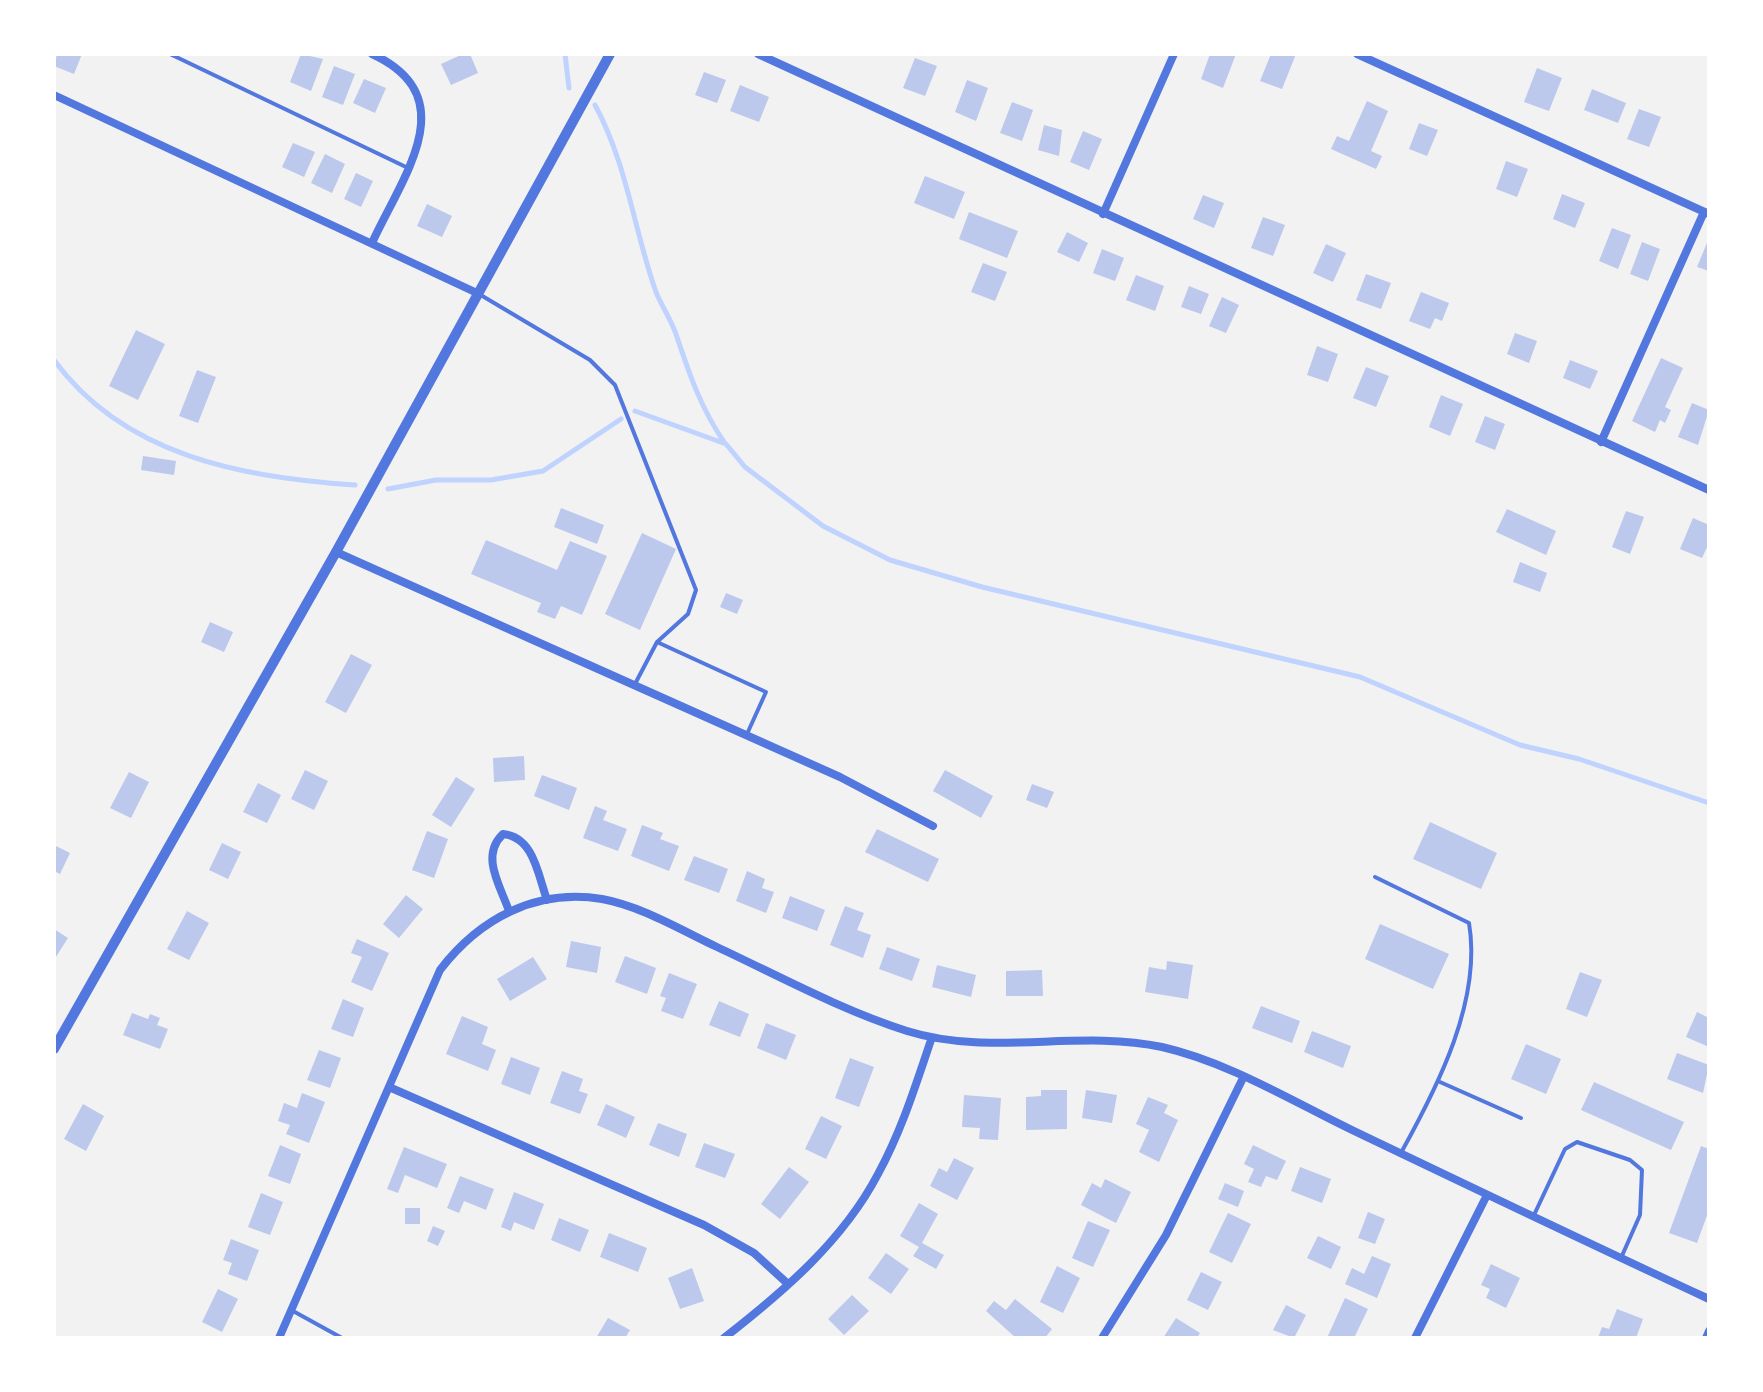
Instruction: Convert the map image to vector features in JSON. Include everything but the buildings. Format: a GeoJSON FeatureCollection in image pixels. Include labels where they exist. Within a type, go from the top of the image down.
{"type":"FeatureCollection","features":[{"type":"Feature","properties":{"kind":"street"},"geometry":{"type":"LineString","coordinates":[[372,54],[387,61],[405,76],[421,100],[421,134],[372,243]]}},
{"type":"Feature","properties":{"kind":"street"},"geometry":{"type":"LineString","coordinates":[[54,1049],[336,552],[610,54]]}},
{"type":"Feature","properties":{"kind":"street"},"geometry":{"type":"LineString","coordinates":[[758,54],[1709,490]]}},
{"type":"Feature","properties":{"kind":"street"},"geometry":{"type":"LineString","coordinates":[[1103,214],[1174,54]]}},
{"type":"Feature","properties":{"kind":"street"},"geometry":{"type":"LineString","coordinates":[[1357,54],[1707,213],[1601,442]]}},
{"type":"Feature","properties":{"kind":"street"},"geometry":{"type":"LineString","coordinates":[[54,95],[477,293]]}},
{"type":"Feature","properties":{"kind":"street"},"geometry":{"type":"LineString","coordinates":[[336,552],[840,777],[933,826]]}},
{"type":"Feature","properties":{"kind":"street"},"geometry":{"type":"LineString","coordinates":[[509,911],[490,859],[493,843],[503,834],[515,835],[528,846],[547,900]]}},
{"type":"Feature","properties":{"kind":"street"},"geometry":{"type":"LineString","coordinates":[[279,1338],[440,970],[474,931],[509,911],[547,900],[604,899],[643,913],[855,1012],[932,1037],[989,1045],[1107,1042],[1162,1047],[1243,1078],[1709,1299]]}},
{"type":"Feature","properties":{"kind":"street"},"geometry":{"type":"LineString","coordinates":[[724,1338],[823,1251],[878,1175],[904,1119],[932,1037]]}},
{"type":"Feature","properties":{"kind":"street"},"geometry":{"type":"LineString","coordinates":[[1102,1338],[1166,1235],[1243,1078]]}},
{"type":"Feature","properties":{"kind":"street"},"geometry":{"type":"LineString","coordinates":[[389,1087],[704,1225],[754,1253],[788,1284]]}},
{"type":"Feature","properties":{"kind":"street"},"geometry":{"type":"LineString","coordinates":[[1415,1338],[1487,1195]]}},
{"type":"Feature","properties":{"kind":"street"},"geometry":{"type":"LineString","coordinates":[[1706,1338],[1709,1331]]}},
{"type":"Feature","properties":{"kind":"lane"},"geometry":{"type":"LineString","coordinates":[[170,54],[406,167]]}},
{"type":"Feature","properties":{"kind":"lane"},"geometry":{"type":"LineString","coordinates":[[477,293],[590,360],[615,385],[696,590],[688,614],[657,642],[635,684]]}},
{"type":"Feature","properties":{"kind":"lane"},"geometry":{"type":"LineString","coordinates":[[657,642],[766,692],[746,735]]}},
{"type":"Feature","properties":{"kind":"lane"},"geometry":{"type":"LineString","coordinates":[[1375,877],[1469,923],[1474,952],[1440,1082],[1401,1153]]}},
{"type":"Feature","properties":{"kind":"lane"},"geometry":{"type":"LineString","coordinates":[[1440,1082],[1521,1118]]}},
{"type":"Feature","properties":{"kind":"lane"},"geometry":{"type":"LineString","coordinates":[[1533,1217],[1565,1149],[1577,1142],[1630,1160],[1642,1170],[1640,1215],[1621,1258]]}},
{"type":"Feature","properties":{"kind":"lane"},"geometry":{"type":"LineString","coordinates":[[293,1311],[342,1338]]}},
{"type":"Feature","properties":{"kind":"waterway"},"geometry":{"type":"LineString","coordinates":[[565,54],[569,88]]}},
{"type":"Feature","properties":{"kind":"waterway"},"geometry":{"type":"LineString","coordinates":[[595,105],[623,174],[656,292],[675,331],[702,404],[724,442]]}},
{"type":"Feature","properties":{"kind":"waterway"},"geometry":{"type":"LineString","coordinates":[[54,360],[82,393],[115,419],[151,440],[189,456],[271,476],[355,485]]}},
{"type":"Feature","properties":{"kind":"waterway"},"geometry":{"type":"LineString","coordinates":[[635,411],[726,444],[745,467],[823,526],[890,560],[982,587],[1360,677],[1520,745],[1579,759],[1709,803]]}},
{"type":"Feature","properties":{"kind":"waterway"},"geometry":{"type":"LineString","coordinates":[[388,489],[436,480],[491,480],[543,471],[621,419]]}}]}
